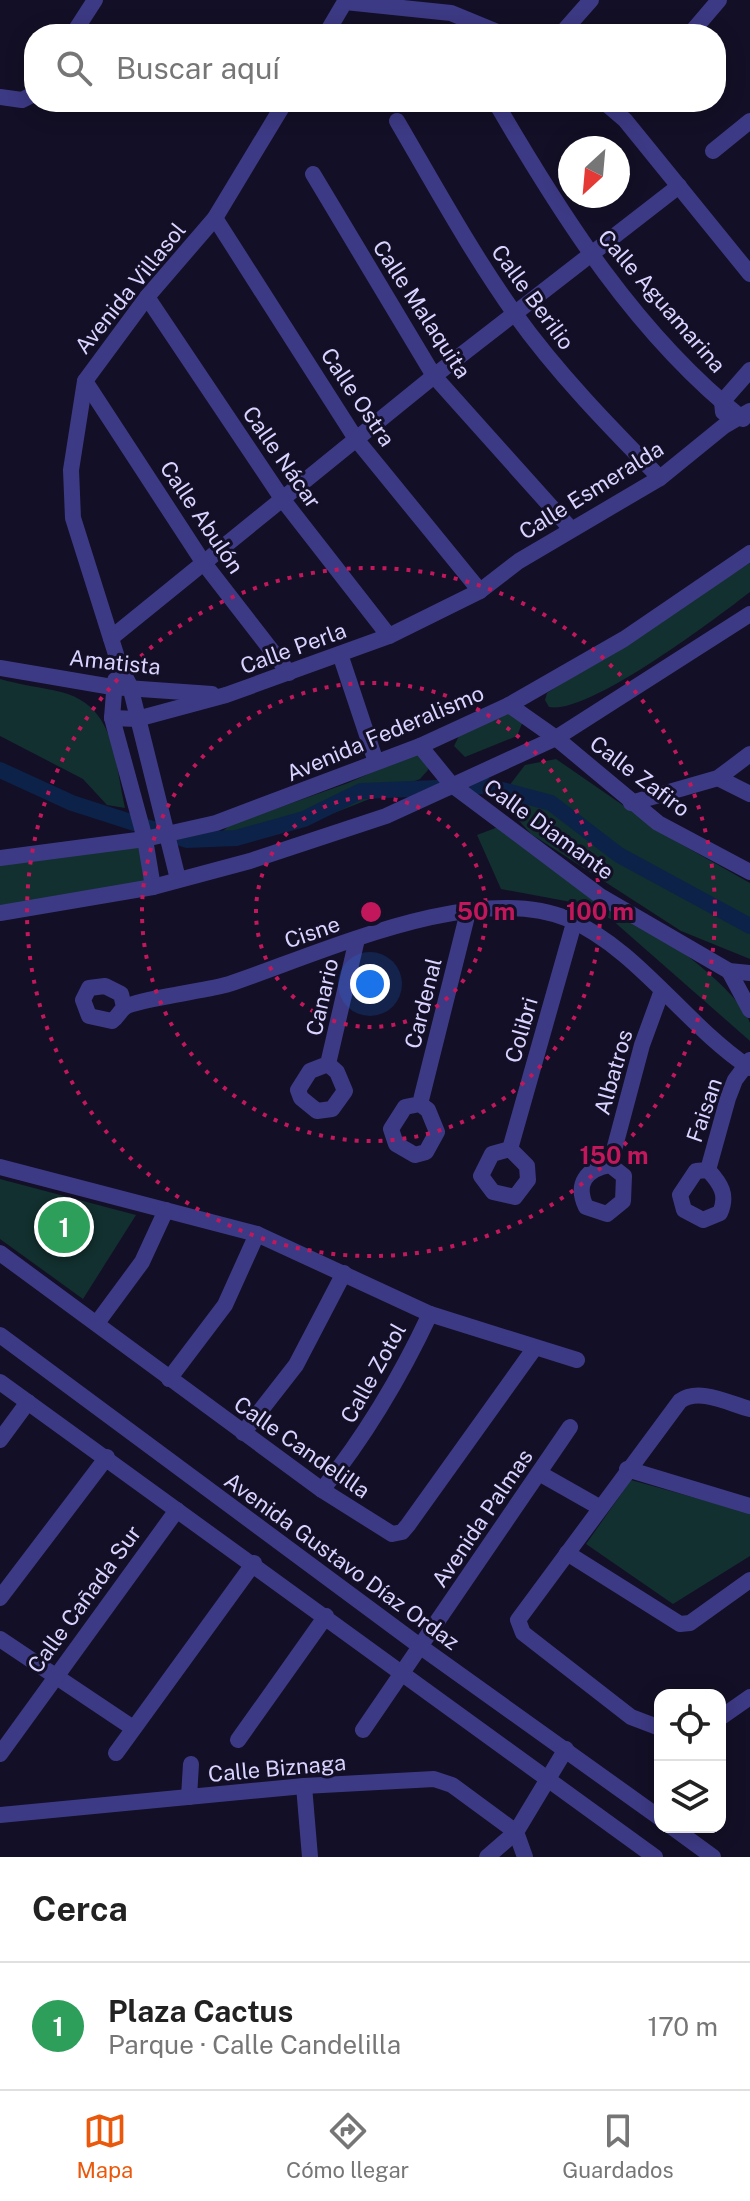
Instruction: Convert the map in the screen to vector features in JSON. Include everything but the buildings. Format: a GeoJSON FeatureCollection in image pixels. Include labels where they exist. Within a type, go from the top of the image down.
{"type":"FeatureCollection","features":[{"type":"Feature","properties":{"kind":"street"},"geometry":{"type":"LineString","coordinates":[[79,24],[95,0]]}},
{"type":"Feature","properties":{"kind":"street"},"geometry":{"type":"LineString","coordinates":[[570,24],[591,0]]}},
{"type":"Feature","properties":{"kind":"street"},"geometry":{"type":"LineString","coordinates":[[699,24],[719,0]]}},
{"type":"Feature","properties":{"kind":"street"},"geometry":{"type":"LineString","coordinates":[[332,24],[346,1],[452,6],[484,24]]}},
{"type":"Feature","properties":{"kind":"street"},"geometry":{"type":"LineString","coordinates":[[0,97],[24,97]]}},
{"type":"Feature","properties":{"kind":"street","name":"Avenida Villasol"},"geometry":{"type":"LineString","coordinates":[[178,879],[130,686],[120,667],[72,510],[71,470],[85,381],[147,297],[215,218],[279,112]]}},
{"type":"Feature","properties":{"kind":"street","name":"Calle Aguamarina"},"geometry":{"type":"LineString","coordinates":[[502,112],[590,255],[722,402],[746,415]]}},
{"type":"Feature","properties":{"kind":"street"},"geometry":{"type":"LineString","coordinates":[[616,112],[750,274]]}},
{"type":"Feature","properties":{"kind":"street","name":"Calle Berilio"},"geometry":{"type":"LineString","coordinates":[[397,121],[468,243],[515,314],[591,408],[660,478]]}},
{"type":"Feature","properties":{"kind":"street"},"geometry":{"type":"LineString","coordinates":[[713,151],[750,121]]}},
{"type":"Feature","properties":{"kind":"street","name":"Calle Malaquita"},"geometry":{"type":"LineString","coordinates":[[313,174],[434,376],[571,529]]}},
{"type":"Feature","properties":{"kind":"street"},"geometry":{"type":"LineString","coordinates":[[111,638],[434,376],[679,186]]}},
{"type":"Feature","properties":{"kind":"street","name":"Calle Ostra"},"geometry":{"type":"LineString","coordinates":[[215,218],[356,439],[480,591]]}},
{"type":"Feature","properties":{"kind":"street","name":"Calle Nácar"},"geometry":{"type":"LineString","coordinates":[[147,297],[283,500],[389,636]]}},
{"type":"Feature","properties":{"kind":"street"},"geometry":{"type":"LineString","coordinates":[[724,426],[722,402],[750,370]]}},
{"type":"Feature","properties":{"kind":"street","name":"Calle Abulón"},"geometry":{"type":"LineString","coordinates":[[85,381],[203,562],[289,673]]}},
{"type":"Feature","properties":{"kind":"street","name":"Calle Esmeralda"},"geometry":{"type":"LineString","coordinates":[[480,591],[571,529],[660,478],[724,426],[746,415]]}},
{"type":"Feature","properties":{"kind":"street","name":"Avenida Federalismo"},"geometry":{"type":"LineString","coordinates":[[0,858],[168,835],[283,800],[420,746],[509,705],[624,639],[750,553]]}},
{"type":"Feature","properties":{"kind":"street","name":"Calle Perla"},"geometry":{"type":"LineString","coordinates":[[112,718],[137,719],[226,695],[389,636],[480,591]]}},
{"type":"Feature","properties":{"kind":"street"},"geometry":{"type":"LineString","coordinates":[[0,913],[153,887],[386,816],[556,738],[750,614]]}},
{"type":"Feature","properties":{"kind":"street"},"geometry":{"type":"LineString","coordinates":[[340,654],[376,762]]}},
{"type":"Feature","properties":{"kind":"street"},"geometry":{"type":"LineString","coordinates":[[120,667],[112,687],[112,718],[145,839],[153,887]]}},
{"type":"Feature","properties":{"kind":"street","name":"Amatista"},"geometry":{"type":"LineString","coordinates":[[0,668],[112,687],[226,695]]}},
{"type":"Feature","properties":{"kind":"street","name":"Calle Zafiro"},"geometry":{"type":"LineString","coordinates":[[509,705],[556,738],[658,823],[750,872]]}},
{"type":"Feature","properties":{"kind":"street","name":"Calle Diamante"},"geometry":{"type":"LineString","coordinates":[[420,746],[451,784],[600,896],[729,971],[750,973]]}},
{"type":"Feature","properties":{"kind":"street"},"geometry":{"type":"LineString","coordinates":[[631,803],[718,778],[750,754]]}},
{"type":"Feature","properties":{"kind":"street"},"geometry":{"type":"LineString","coordinates":[[718,778],[750,794]]}},
{"type":"Feature","properties":{"kind":"street","name":"Cisne"},"geometry":{"type":"LineString","coordinates":[[124,1007],[225,985],[427,917],[529,910],[574,923],[605,939],[661,993],[749,1065]]}},
{"type":"Feature","properties":{"kind":"street","name":"Cardenal"},"geometry":{"type":"LineString","coordinates":[[420,1104],[468,912]]}},
{"type":"Feature","properties":{"kind":"street","name":"Colibri"},"geometry":{"type":"LineString","coordinates":[[510,1149],[574,923]]}},
{"type":"Feature","properties":{"kind":"street","name":"Canario"},"geometry":{"type":"LineString","coordinates":[[328,1064],[357,939]]}},
{"type":"Feature","properties":{"kind":"street"},"geometry":{"type":"LineString","coordinates":[[729,971],[750,1010]]}},
{"type":"Feature","properties":{"kind":"street","name":"Albatros"},"geometry":{"type":"LineString","coordinates":[[610,1165],[642,1045],[661,993]]}},
{"type":"Feature","properties":{"kind":"street","name":"Faisan"},"geometry":{"type":"LineString","coordinates":[[708,1170],[735,1080],[749,1065]]}},
{"type":"Feature","properties":{"kind":"street"},"geometry":{"type":"LineString","coordinates":[[0,1167],[257,1234],[430,1314],[577,1360]]}},
{"type":"Feature","properties":{"kind":"street"},"geometry":{"type":"LineString","coordinates":[[97,1323],[142,1262],[166,1210]]}},
{"type":"Feature","properties":{"kind":"street"},"geometry":{"type":"LineString","coordinates":[[169,1379],[225,1305],[257,1234]]}},
{"type":"Feature","properties":{"kind":"street","name":"Calle Candelilla"},"geometry":{"type":"LineString","coordinates":[[0,1253],[322,1490],[388,1532],[402,1532],[534,1349]]}},
{"type":"Feature","properties":{"kind":"street"},"geometry":{"type":"LineString","coordinates":[[243,1433],[296,1365],[344,1273]]}},
{"type":"Feature","properties":{"kind":"street","name":"Calle Zotol"},"geometry":{"type":"LineString","coordinates":[[322,1490],[355,1450],[384,1403],[430,1314]]}},
{"type":"Feature","properties":{"kind":"street","name":"Avenida Gustavo Díaz Ordaz"},"geometry":{"type":"LineString","coordinates":[[0,1335],[421,1647],[654,1814]]}},
{"type":"Feature","properties":{"kind":"street"},"geometry":{"type":"LineString","coordinates":[[0,1382],[254,1563],[655,1857]]}},
{"type":"Feature","properties":{"kind":"street"},"geometry":{"type":"LineString","coordinates":[[654,1726],[631,1717],[535,1643],[519,1629],[520,1616],[680,1401],[687,1396],[701,1395],[750,1409]]}},
{"type":"Feature","properties":{"kind":"street"},"geometry":{"type":"LineString","coordinates":[[0,1440],[28,1402]]}},
{"type":"Feature","properties":{"kind":"street","name":"Avenida Palmas"},"geometry":{"type":"LineString","coordinates":[[363,1730],[570,1427]]}},
{"type":"Feature","properties":{"kind":"street"},"geometry":{"type":"LineString","coordinates":[[0,1598],[107,1457]]}},
{"type":"Feature","properties":{"kind":"street"},"geometry":{"type":"LineString","coordinates":[[627,1469],[750,1506]]}},
{"type":"Feature","properties":{"kind":"street"},"geometry":{"type":"LineString","coordinates":[[539,1473],[599,1507]]}},
{"type":"Feature","properties":{"kind":"street","name":"Calle Cañada Sur"},"geometry":{"type":"LineString","coordinates":[[0,1754],[177,1510]]}},
{"type":"Feature","properties":{"kind":"street"},"geometry":{"type":"LineString","coordinates":[[567,1553],[680,1624],[690,1623],[750,1580]]}},
{"type":"Feature","properties":{"kind":"street"},"geometry":{"type":"LineString","coordinates":[[116,1753],[254,1563]]}},
{"type":"Feature","properties":{"kind":"street"},"geometry":{"type":"LineString","coordinates":[[238,1740],[326,1616]]}},
{"type":"Feature","properties":{"kind":"street"},"geometry":{"type":"LineString","coordinates":[[0,1639],[133,1728]]}},
{"type":"Feature","properties":{"kind":"street"},"geometry":{"type":"LineString","coordinates":[[726,1714],[750,1697]]}},
{"type":"Feature","properties":{"kind":"street"},"geometry":{"type":"LineString","coordinates":[[487,1857],[516,1832],[566,1749]]}},
{"type":"Feature","properties":{"kind":"street"},"geometry":{"type":"LineString","coordinates":[[189,1797],[191,1764]]}},
{"type":"Feature","properties":{"kind":"street","name":"Calle Biznaga"},"geometry":{"type":"LineString","coordinates":[[0,1815],[304,1786],[440,1779],[516,1832]]}},
{"type":"Feature","properties":{"kind":"street"},"geometry":{"type":"LineString","coordinates":[[304,1786],[310,1857]]}},
{"type":"Feature","properties":{"kind":"street"},"geometry":{"type":"LineString","coordinates":[[516,1832],[525,1857]]}},
{"type":"Feature","properties":{"kind":"street"},"geometry":{"type":"LineString","coordinates":[[680,1833],[713,1857]]}},
{"type":"Feature","properties":{"kind":"green space"},"geometry":{"type":"Polygon","coordinates":[[[750,563],[750,592],[709,622],[621,681],[592,696],[567,705],[549,707],[545,700],[547,693],[750,563]]]}},
{"type":"Feature","properties":{"kind":"green space"},"geometry":{"type":"Polygon","coordinates":[[[0,679],[61,692],[93,709],[110,737],[125,808],[107,805],[83,779],[0,736],[0,679]]]}},
{"type":"Feature","properties":{"kind":"green space"},"geometry":{"type":"Polygon","coordinates":[[[507,711],[523,721],[517,736],[465,757],[454,746],[459,736],[507,711]]]}},
{"type":"Feature","properties":{"kind":"green space"},"geometry":{"type":"Polygon","coordinates":[[[416,753],[427,763],[428,770],[420,779],[319,819],[235,846],[225,845],[219,834],[230,825],[348,783],[416,753]]]}},
{"type":"Feature","properties":{"kind":"green space"},"geometry":{"type":"Polygon","coordinates":[[[556,759],[672,839],[750,883],[750,959],[681,931],[531,834],[512,813],[509,786],[525,765],[556,759]]]}},
{"type":"Feature","properties":{"kind":"green space"},"geometry":{"type":"Polygon","coordinates":[[[498,827],[637,918],[711,975],[736,1001],[750,1023],[750,1041],[611,919],[571,902],[501,889],[477,835],[498,827]]]}},
{"type":"Feature","properties":{"kind":"green space"},"geometry":{"type":"Polygon","coordinates":[[[145,839],[152,886],[0,912],[0,858],[145,839]]]}},
{"type":"Feature","properties":{"kind":"green space"},"geometry":{"type":"Polygon","coordinates":[[[0,1179],[136,1215],[83,1299],[0,1239],[0,1179]]]}},
{"type":"Feature","properties":{"kind":"green space"},"geometry":{"type":"Polygon","coordinates":[[[631,1480],[750,1513],[750,1556],[673,1604],[586,1544],[631,1480]]]}},
{"type":"Feature","properties":{"kind":"waterway"},"geometry":{"type":"LineString","coordinates":[[0,770],[72,803],[187,840],[236,838],[304,819],[361,791],[487,786],[551,803],[619,855],[750,926]]}},
{"type":"Feature","properties":{"kind":"place","name":"Plaza Cactus"},"geometry":{"type":"Point","coordinates":[64,1227]}}]}
